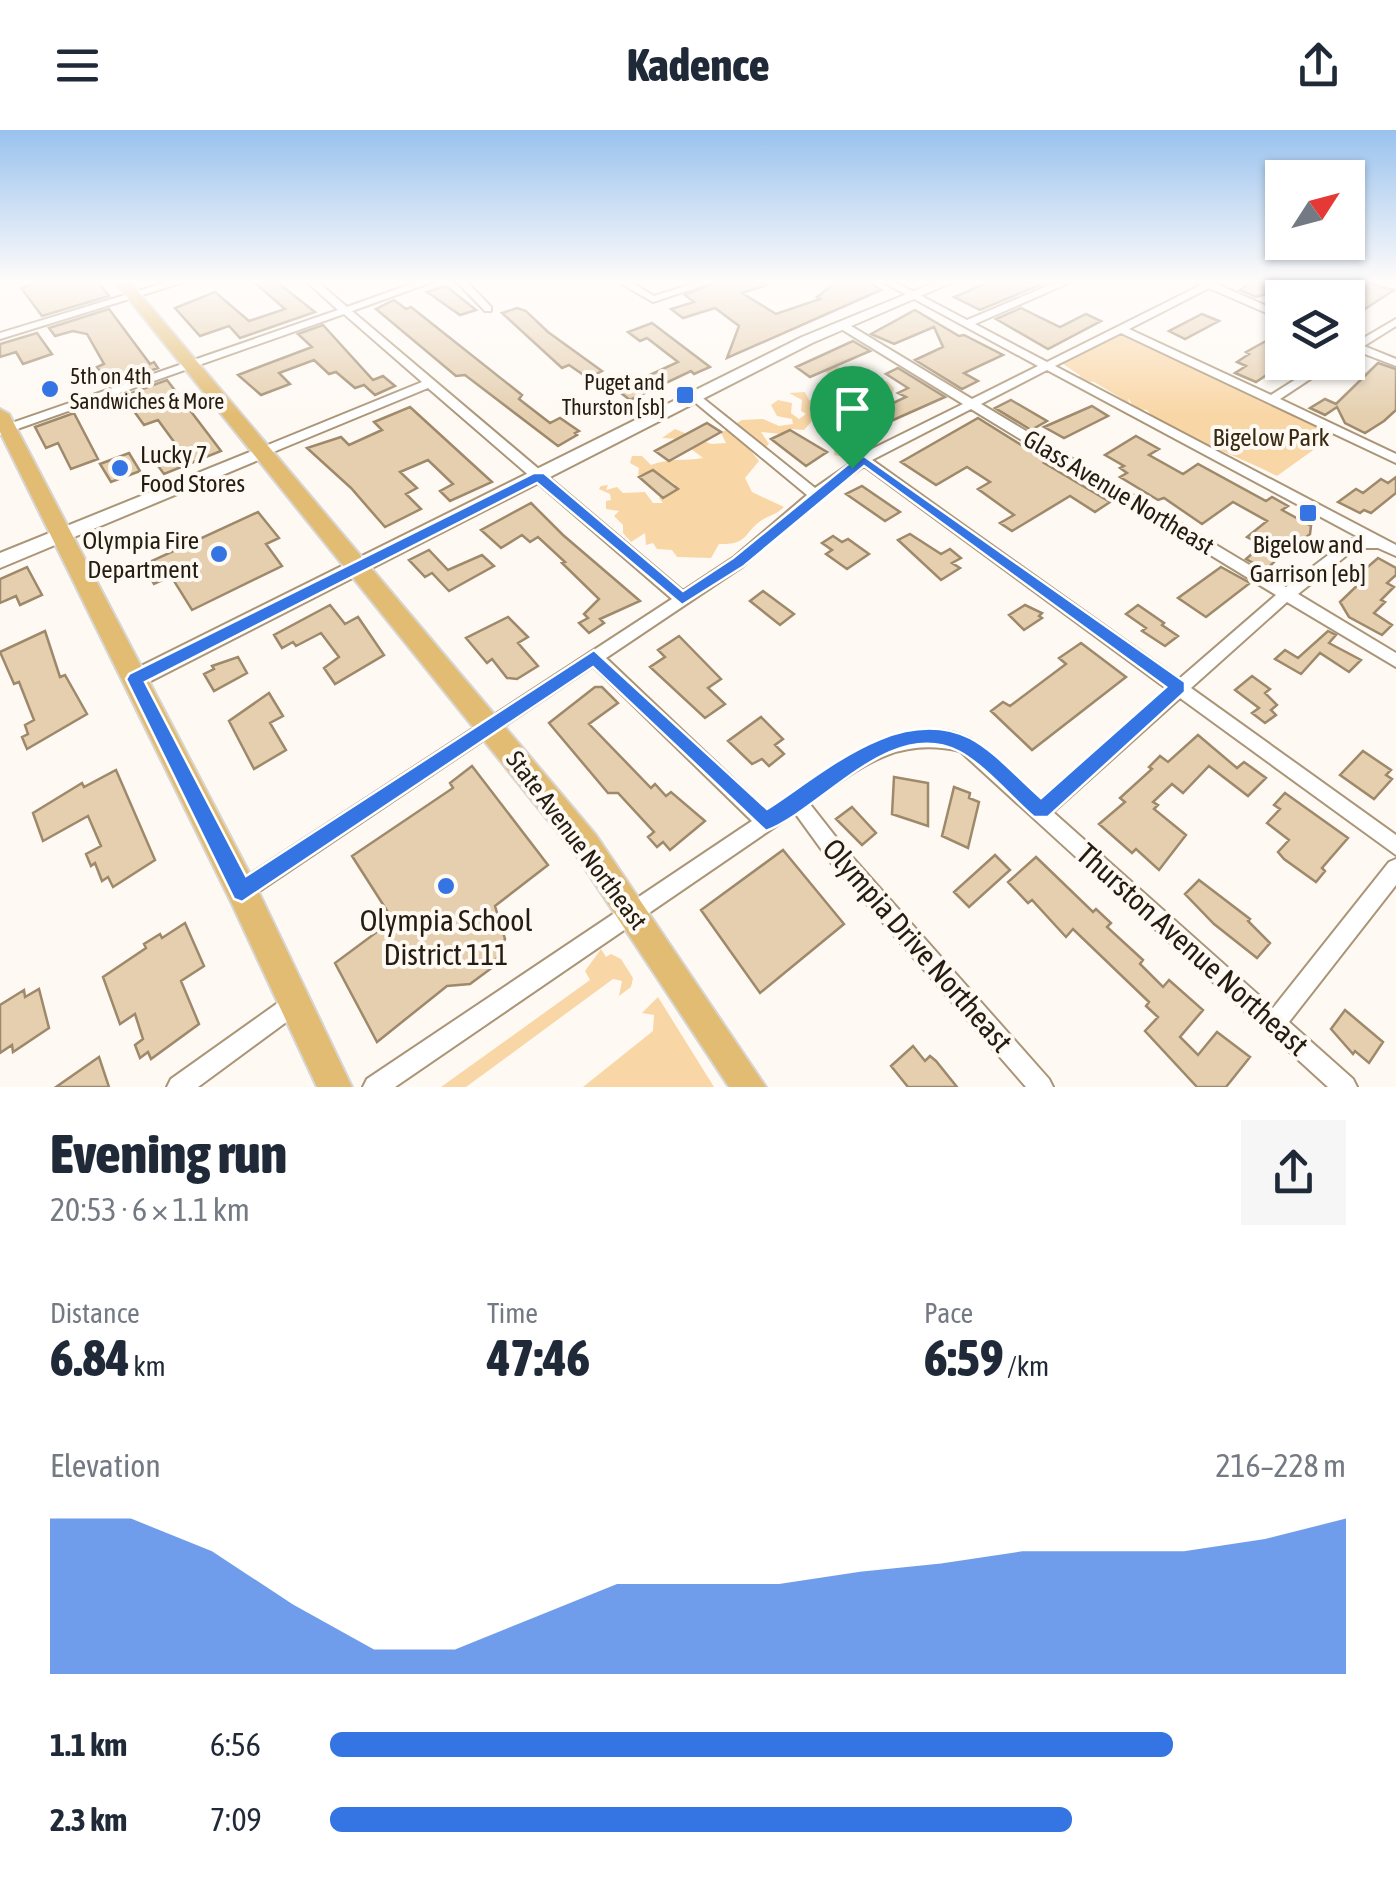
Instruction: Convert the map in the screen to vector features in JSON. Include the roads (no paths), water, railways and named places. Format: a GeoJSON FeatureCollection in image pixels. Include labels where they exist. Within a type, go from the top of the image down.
{"type":"FeatureCollection","features":[{"type":"Feature","properties":{"kind":"main road","name":"State Avenue Northeast"},"geometry":{"type":"LineString","coordinates":[[158,327],[586,845],[749,1087]]}},
{"type":"Feature","properties":{"kind":"main road"},"geometry":{"type":"LineString","coordinates":[[2,425],[242,891],[335,1087]]}},
{"type":"Feature","properties":{"kind":"street"},"geometry":{"type":"LineString","coordinates":[[0,336],[25,327]]}},
{"type":"Feature","properties":{"kind":"street"},"geometry":{"type":"LineString","coordinates":[[2,425],[300,327]]}},
{"type":"Feature","properties":{"kind":"street"},"geometry":{"type":"LineString","coordinates":[[363,327],[682,599]]}},
{"type":"Feature","properties":{"kind":"street"},"geometry":{"type":"LineString","coordinates":[[135,679],[839,327]]}},
{"type":"Feature","properties":{"kind":"street","name":"Glass Avenue Northeast"},"geometry":{"type":"LineString","coordinates":[[845,327],[1396,661]]}},
{"type":"Feature","properties":{"kind":"street"},"geometry":{"type":"LineString","coordinates":[[973,327],[1392,547]]}},
{"type":"Feature","properties":{"kind":"street"},"geometry":{"type":"LineString","coordinates":[[242,891],[738,562],[814,495],[864,460],[1126,327]]}},
{"type":"Feature","properties":{"kind":"street"},"geometry":{"type":"LineString","coordinates":[[1365,339],[1387,327]]}},
{"type":"Feature","properties":{"kind":"street"},"geometry":{"type":"LineString","coordinates":[[1122,329],[1396,459]]}},
{"type":"Feature","properties":{"kind":"street"},"geometry":{"type":"LineString","coordinates":[[1365,352],[1396,363]]}},
{"type":"Feature","properties":{"kind":"street"},"geometry":{"type":"LineString","coordinates":[[1271,400],[1303,380]]}},
{"type":"Feature","properties":{"kind":"street"},"geometry":{"type":"LineString","coordinates":[[0,562],[430,383]]}},
{"type":"Feature","properties":{"kind":"street"},"geometry":{"type":"LineString","coordinates":[[695,397],[814,495]]}},
{"type":"Feature","properties":{"kind":"street"},"geometry":{"type":"LineString","coordinates":[[864,460],[1396,846]]}},
{"type":"Feature","properties":{"kind":"street"},"geometry":{"type":"LineString","coordinates":[[1041,811],[1179,687],[1354,544],[1392,547]]}},
{"type":"Feature","properties":{"kind":"street"},"geometry":{"type":"LineString","coordinates":[[594,657],[766,822]]}},
{"type":"Feature","properties":{"kind":"street","name":"Thurston Avenue Northeast"},"geometry":{"type":"LineString","coordinates":[[797,801],[853,763],[902,738],[934,736],[965,744],[1346,1087]]}},
{"type":"Feature","properties":{"kind":"street"},"geometry":{"type":"LineString","coordinates":[[375,1087],[797,801]]}},
{"type":"Feature","properties":{"kind":"street","name":"Olympia Drive Northeast"},"geometry":{"type":"LineString","coordinates":[[797,801],[850,870],[1041,1087]]}},
{"type":"Feature","properties":{"kind":"street"},"geometry":{"type":"LineString","coordinates":[[1275,1023],[1396,868]]}},
{"type":"Feature","properties":{"kind":"street"},"geometry":{"type":"LineString","coordinates":[[179,1087],[296,1000]]}},
{"type":"Feature","properties":{"kind":"place","name":"5th on 4th Sandwiches & More"},"geometry":{"type":"Point","coordinates":[50,389]}},
{"type":"Feature","properties":{"kind":"place","name":"Puget and Thurston [sb]"},"geometry":{"type":"Point","coordinates":[685,395]}},
{"type":"Feature","properties":{"kind":"place","name":"Lucky 7 Food Stores"},"geometry":{"type":"Point","coordinates":[120,468]}},
{"type":"Feature","properties":{"kind":"place","name":"Bigelow and Garrison [eb]"},"geometry":{"type":"Point","coordinates":[1308,513]}},
{"type":"Feature","properties":{"kind":"place","name":"Olympia Fire Department"},"geometry":{"type":"Point","coordinates":[219,554]}},
{"type":"Feature","properties":{"kind":"place","name":"Olympia School District 111"},"geometry":{"type":"Point","coordinates":[446,886]}},
{"type":"Feature","properties":{"kind":"park label","name":"Bigelow Park"},"geometry":{"type":"Point","coordinates":[1271,437]}}]}
